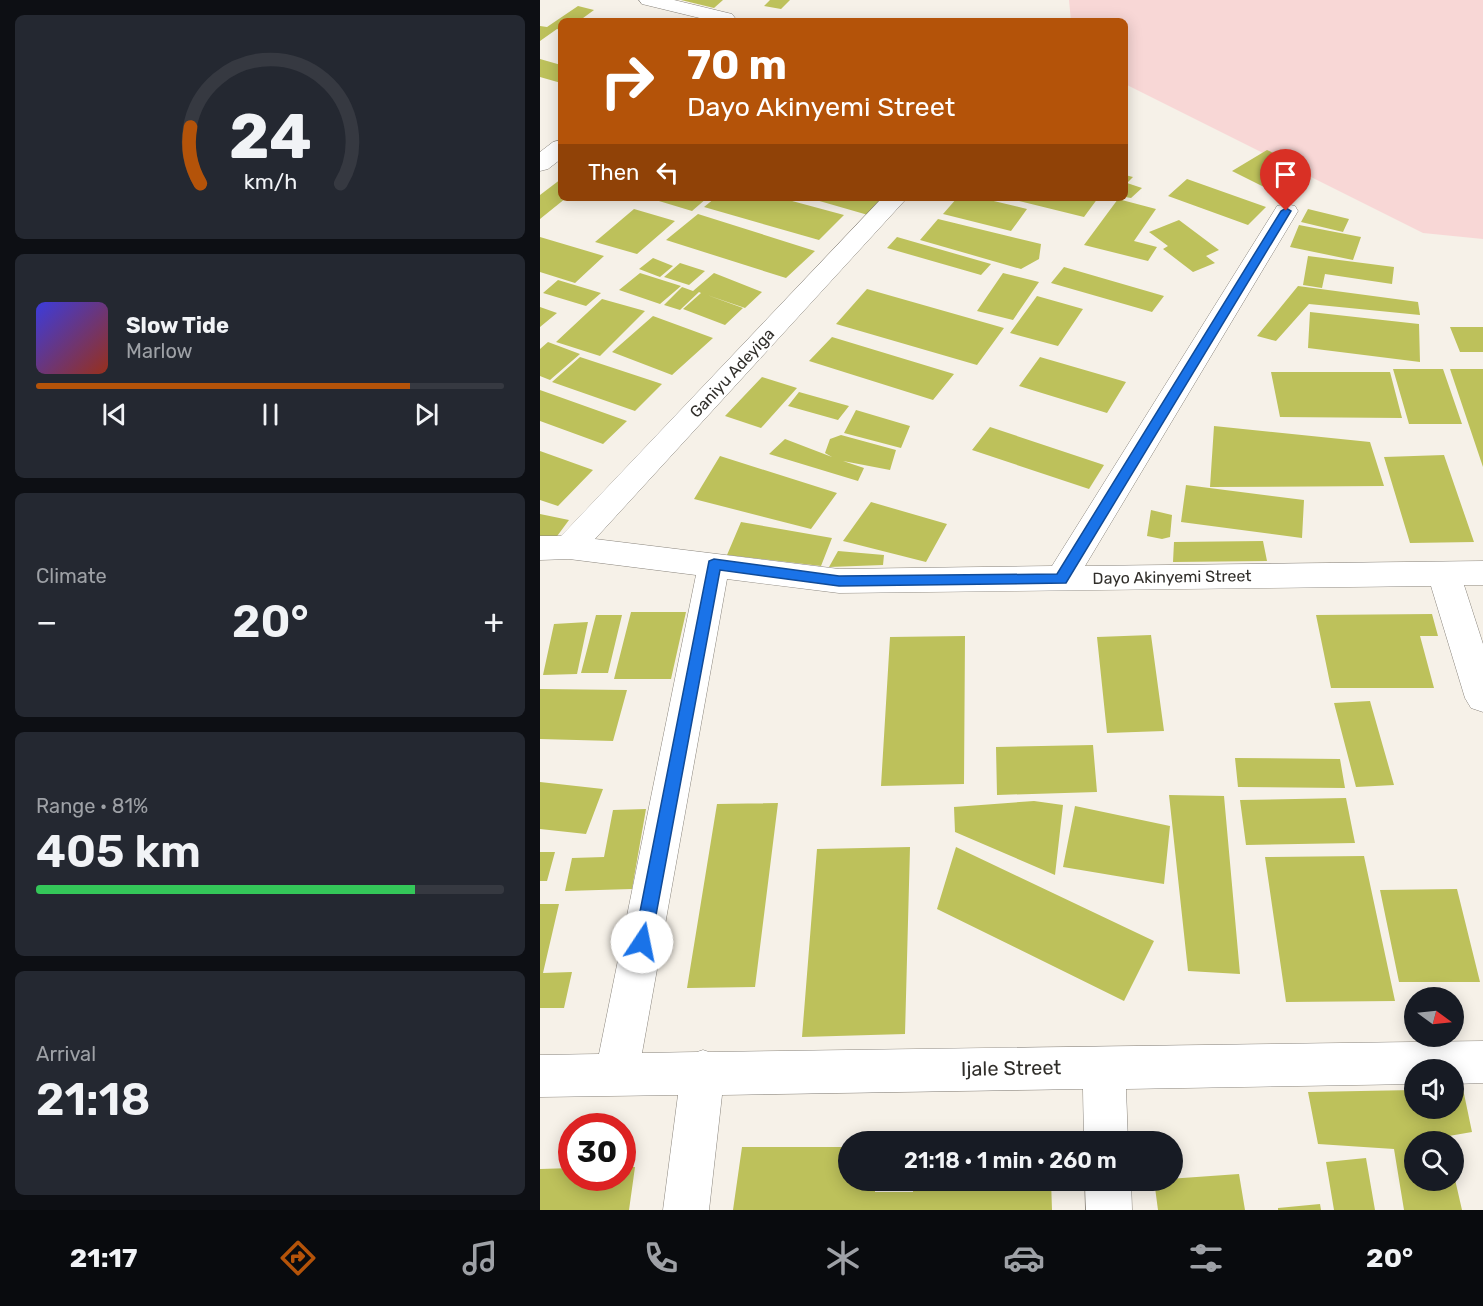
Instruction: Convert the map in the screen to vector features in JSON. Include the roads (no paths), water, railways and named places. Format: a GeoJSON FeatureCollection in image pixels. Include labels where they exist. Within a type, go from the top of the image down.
{"type":"FeatureCollection","features":[{"type":"Feature","properties":{"kind":"street"},"geometry":{"type":"LineString","coordinates":[[649,0],[728,15]]}},
{"type":"Feature","properties":{"kind":"street"},"geometry":{"type":"LineString","coordinates":[[540,164],[558,149]]}},
{"type":"Feature","properties":{"kind":"street","name":"Ganiyu Adeyiga"},"geometry":{"type":"LineString","coordinates":[[554,548],[892,201]]}},
{"type":"Feature","properties":{"kind":"street"},"geometry":{"type":"LineString","coordinates":[[1061,579],[1286,211]]}},
{"type":"Feature","properties":{"kind":"street","name":"Dayo Akinyemi Street"},"geometry":{"type":"LineString","coordinates":[[554,548],[714,564],[839,581],[1483,573]]}},
{"type":"Feature","properties":{"kind":"street"},"geometry":{"type":"LineString","coordinates":[[617,1074],[714,564]]}},
{"type":"Feature","properties":{"kind":"street"},"geometry":{"type":"LineString","coordinates":[[1444,574],[1483,698]]}},
{"type":"Feature","properties":{"kind":"street","name":"Ijale Street"},"geometry":{"type":"LineString","coordinates":[[540,1076],[703,1071],[1483,1062]]}},
{"type":"Feature","properties":{"kind":"street"},"geometry":{"type":"LineString","coordinates":[[1104,1066],[1106,1131]]}},
{"type":"Feature","properties":{"kind":"street"},"geometry":{"type":"LineString","coordinates":[[686,1210],[703,1071]]}},
{"type":"Feature","properties":{"kind":"street"},"geometry":{"type":"LineString","coordinates":[[1108,1191],[1109,1210]]}}]}
